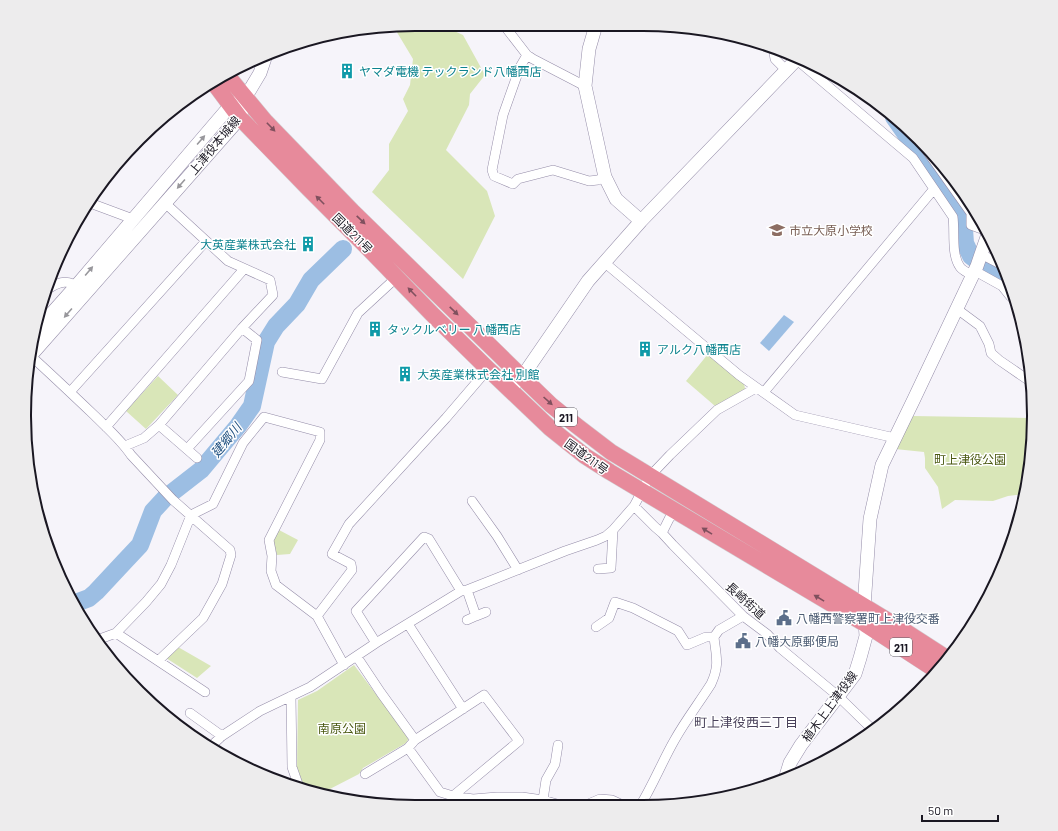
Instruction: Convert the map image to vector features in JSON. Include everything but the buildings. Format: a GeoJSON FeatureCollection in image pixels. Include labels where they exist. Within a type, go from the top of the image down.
{"type":"FeatureCollection","features":[{"type":"Feature","properties":{"kind":"highway","name":"国道211号"},"geometry":{"type":"LineString","coordinates":[[230,79],[270,126],[352,212],[522,377],[577,426],[611,452],[943,656]]}},
{"type":"Feature","properties":{"kind":"highway","name":"国道211号"},"geometry":{"type":"LineString","coordinates":[[217,87],[235,112],[308,188],[432,314],[550,428],[638,499],[675,511],[865,624],[933,668]]}},
{"type":"Feature","properties":{"kind":"street"},"geometry":{"type":"LineString","coordinates":[[508,31],[527,55],[584,86]]}},
{"type":"Feature","properties":{"kind":"street"},"geometry":{"type":"LineString","coordinates":[[594,31],[589,49],[584,86],[605,177],[616,199],[641,221]]}},
{"type":"Feature","properties":{"kind":"street"},"geometry":{"type":"LineString","coordinates":[[774,54],[775,59],[786,70]]}},
{"type":"Feature","properties":{"kind":"street"},"geometry":{"type":"LineString","coordinates":[[527,55],[520,67],[503,115],[492,170],[494,176],[513,184],[518,179],[553,170],[589,181],[598,180],[605,177]]}},
{"type":"Feature","properties":{"kind":"street","name":"上津役本城線"},"geometry":{"type":"LineString","coordinates":[[42,326],[81,289],[165,203],[245,98],[260,73],[264,62]]}},
{"type":"Feature","properties":{"kind":"street"},"geometry":{"type":"LineString","coordinates":[[510,390],[522,377],[588,281],[641,221],[794,62]]}},
{"type":"Feature","properties":{"kind":"street"},"geometry":{"type":"LineString","coordinates":[[809,69],[913,158],[953,217],[955,257],[961,268],[977,265],[997,265]]}},
{"type":"Feature","properties":{"kind":"street","name":"上津役本城線"},"geometry":{"type":"LineString","coordinates":[[36,350],[133,219],[235,112]]}},
{"type":"Feature","properties":{"kind":"street"},"geometry":{"type":"LineString","coordinates":[[913,158],[922,152]]}},
{"type":"Feature","properties":{"kind":"street"},"geometry":{"type":"LineString","coordinates":[[945,177],[957,195]]}},
{"type":"Feature","properties":{"kind":"street"},"geometry":{"type":"LineString","coordinates":[[215,743],[222,736],[260,711],[310,687],[344,666],[376,643],[464,590],[606,536],[613,530],[638,499],[650,476],[717,410],[760,390],[934,189]]}},
{"type":"Feature","properties":{"kind":"street"},"geometry":{"type":"LineString","coordinates":[[125,446],[144,438],[159,425],[242,328],[273,295],[270,280],[228,261],[165,203]]}},
{"type":"Feature","properties":{"kind":"street"},"geometry":{"type":"LineString","coordinates":[[94,205],[133,219]]}},
{"type":"Feature","properties":{"kind":"street"},"geometry":{"type":"LineString","coordinates":[[970,215],[971,225],[978,228]]}},
{"type":"Feature","properties":{"kind":"street","name":"植木上上津役線"},"geometry":{"type":"LineString","coordinates":[[787,772],[790,763],[801,745],[855,674],[866,636],[864,607],[870,519],[882,465],[957,309],[977,265],[984,240]]}},
{"type":"Feature","properties":{"kind":"street"},"geometry":{"type":"LineString","coordinates":[[70,392],[206,241]]}},
{"type":"Feature","properties":{"kind":"street"},"geometry":{"type":"LineString","coordinates":[[605,263],[733,370],[795,415],[895,438]]}},
{"type":"Feature","properties":{"kind":"street"},"geometry":{"type":"LineString","coordinates":[[977,265],[1002,286],[1007,292]]}},
{"type":"Feature","properties":{"kind":"street"},"geometry":{"type":"LineString","coordinates":[[106,427],[244,269]]}},
{"type":"Feature","properties":{"kind":"street"},"geometry":{"type":"LineString","coordinates":[[282,372],[322,379],[358,313],[396,277]]}},
{"type":"Feature","properties":{"kind":"street"},"geometry":{"type":"LineString","coordinates":[[54,285],[58,282],[66,282],[81,289]]}},
{"type":"Feature","properties":{"kind":"street"},"geometry":{"type":"LineString","coordinates":[[957,309],[980,326],[989,344],[991,353],[1025,378]]}},
{"type":"Feature","properties":{"kind":"street"},"geometry":{"type":"LineString","coordinates":[[187,449],[249,381],[257,340],[242,328]]}},
{"type":"Feature","properties":{"kind":"street"},"geometry":{"type":"LineString","coordinates":[[35,359],[125,446],[130,455],[172,498],[230,550],[231,555],[222,584],[203,618],[159,660]]}},
{"type":"Feature","properties":{"kind":"street"},"geometry":{"type":"LineString","coordinates":[[317,616],[352,570],[351,564],[332,554],[349,524],[446,418],[488,369]]}},
{"type":"Feature","properties":{"kind":"street"},"geometry":{"type":"LineString","coordinates":[[102,638],[116,633],[161,584],[171,565],[191,515],[214,504],[243,443],[264,417],[320,432],[320,440],[269,540],[272,556],[271,571],[276,584],[317,616],[344,666]]}},
{"type":"Feature","properties":{"kind":"street"},"geometry":{"type":"LineString","coordinates":[[159,425],[196,458]]}},
{"type":"Feature","properties":{"kind":"street","name":"長崎街道"},"geometry":{"type":"LineString","coordinates":[[638,499],[655,528],[662,533],[743,616],[767,634],[780,648],[838,696],[869,726]]}},
{"type":"Feature","properties":{"kind":"street"},"geometry":{"type":"LineString","coordinates":[[472,501],[518,570]]}},
{"type":"Feature","properties":{"kind":"street"},"geometry":{"type":"LineString","coordinates":[[662,533],[675,511]]}},
{"type":"Feature","properties":{"kind":"street"},"geometry":{"type":"LineString","coordinates":[[598,569],[612,568],[613,530]]}},
{"type":"Feature","properties":{"kind":"street"},"geometry":{"type":"LineString","coordinates":[[376,643],[356,611],[424,537],[429,539],[464,590],[476,616]]}},
{"type":"Feature","properties":{"kind":"street"},"geometry":{"type":"LineString","coordinates":[[596,627],[609,618],[615,602],[633,608],[678,631],[687,645],[706,637],[714,637]]}},
{"type":"Feature","properties":{"kind":"street"},"geometry":{"type":"LineString","coordinates":[[467,620],[486,612]]}},
{"type":"Feature","properties":{"kind":"street"},"geometry":{"type":"LineString","coordinates":[[644,800],[661,765],[711,684],[715,675],[717,663],[714,637],[718,630],[743,616]]}},
{"type":"Feature","properties":{"kind":"street"},"geometry":{"type":"LineString","coordinates":[[408,624],[463,708]]}},
{"type":"Feature","properties":{"kind":"street"},"geometry":{"type":"LineString","coordinates":[[116,633],[159,660],[205,692]]}},
{"type":"Feature","properties":{"kind":"street"},"geometry":{"type":"LineString","coordinates":[[357,657],[415,740]]}},
{"type":"Feature","properties":{"kind":"street"},"geometry":{"type":"LineString","coordinates":[[365,774],[408,748],[415,740],[484,695],[518,741],[453,796]]}},
{"type":"Feature","properties":{"kind":"street"},"geometry":{"type":"LineString","coordinates":[[291,696],[292,767],[297,781]]}},
{"type":"Feature","properties":{"kind":"street"},"geometry":{"type":"LineString","coordinates":[[190,713],[222,736]]}},
{"type":"Feature","properties":{"kind":"street"},"geometry":{"type":"LineString","coordinates":[[408,748],[440,792],[453,796],[473,799],[522,797],[543,800],[546,780],[555,764],[558,745]]}},
{"type":"Feature","properties":{"kind":"street"},"geometry":{"type":"LineString","coordinates":[[598,800],[612,800]]}},
{"type":"Feature","properties":{"kind":"green space"},"geometry":{"type":"Polygon","coordinates":[[[454,31],[463,35],[485,75],[470,94],[469,105],[446,150],[487,191],[495,216],[463,279],[372,192],[389,170],[389,144],[408,111],[403,99],[410,85],[413,59],[397,32],[454,31]]]}},
{"type":"Feature","properties":{"kind":"green space"},"geometry":{"type":"Polygon","coordinates":[[[708,354],[744,383],[745,389],[715,406],[686,381],[708,354]]]}},
{"type":"Feature","properties":{"kind":"green space"},"geometry":{"type":"Polygon","coordinates":[[[158,376],[178,395],[146,429],[126,411],[158,376]]]}},
{"type":"Feature","properties":{"kind":"green space","name":"町上津役公園"},"geometry":{"type":"Polygon","coordinates":[[[913,416],[1027,418],[1024,466],[1019,495],[1008,496],[993,501],[955,500],[942,509],[938,487],[925,468],[924,452],[895,449],[913,416]]]}},
{"type":"Feature","properties":{"kind":"green space"},"geometry":{"type":"Polygon","coordinates":[[[279,530],[298,540],[290,554],[277,555],[273,541],[279,530]]]}},
{"type":"Feature","properties":{"kind":"green space"},"geometry":{"type":"Polygon","coordinates":[[[178,647],[211,666],[197,678],[166,658],[178,647]]]}},
{"type":"Feature","properties":{"kind":"green space","name":"南原公園"},"geometry":{"type":"Polygon","coordinates":[[[354,665],[409,738],[406,743],[363,768],[359,774],[328,790],[303,783],[297,768],[298,700],[317,691],[354,665]]]}},
{"type":"Feature","properties":{"kind":"water"},"geometry":{"type":"Polygon","coordinates":[[[784,315],[794,322],[769,351],[760,343],[784,315]]]}},
{"type":"Feature","properties":{"kind":"waterway"},"geometry":{"type":"LineString","coordinates":[[910,140],[963,216],[965,243],[971,256],[986,267],[1000,273]]}},
{"type":"Feature","properties":{"kind":"waterway","name":"建郷川"},"geometry":{"type":"LineString","coordinates":[[79,602],[89,598],[96,592],[140,545],[153,511],[165,498],[201,470],[238,426],[252,406],[266,342],[276,326],[297,304],[311,280],[343,249]]}},
{"type":"Feature","properties":{"kind":"place","name":"ヤマダ電機 テックランド八幡西店"},"geometry":{"type":"Point","coordinates":[347,71]}},
{"type":"Feature","properties":{"kind":"place","name":"市立大原小学校"},"geometry":{"type":"Point","coordinates":[777,230]}},
{"type":"Feature","properties":{"kind":"place","name":"大英産業株式会社"},"geometry":{"type":"Point","coordinates":[308,244]}},
{"type":"Feature","properties":{"kind":"place","name":"タックルベリー 八幡西店"},"geometry":{"type":"Point","coordinates":[375,329]}},
{"type":"Feature","properties":{"kind":"place","name":"アルク八幡西店"},"geometry":{"type":"Point","coordinates":[645,349]}},
{"type":"Feature","properties":{"kind":"place","name":"大英産業株式会社 別館"},"geometry":{"type":"Point","coordinates":[405,374]}},
{"type":"Feature","properties":{"kind":"place","name":"八幡西警察署町上津役交番"},"geometry":{"type":"Point","coordinates":[784,618]}},
{"type":"Feature","properties":{"kind":"place","name":"八幡大原郵便局"},"geometry":{"type":"Point","coordinates":[743,641]}},
{"type":"Feature","properties":{"kind":"district","name":"町上津役西三丁目"},"geometry":{"type":"Point","coordinates":[746,722]}}]}
